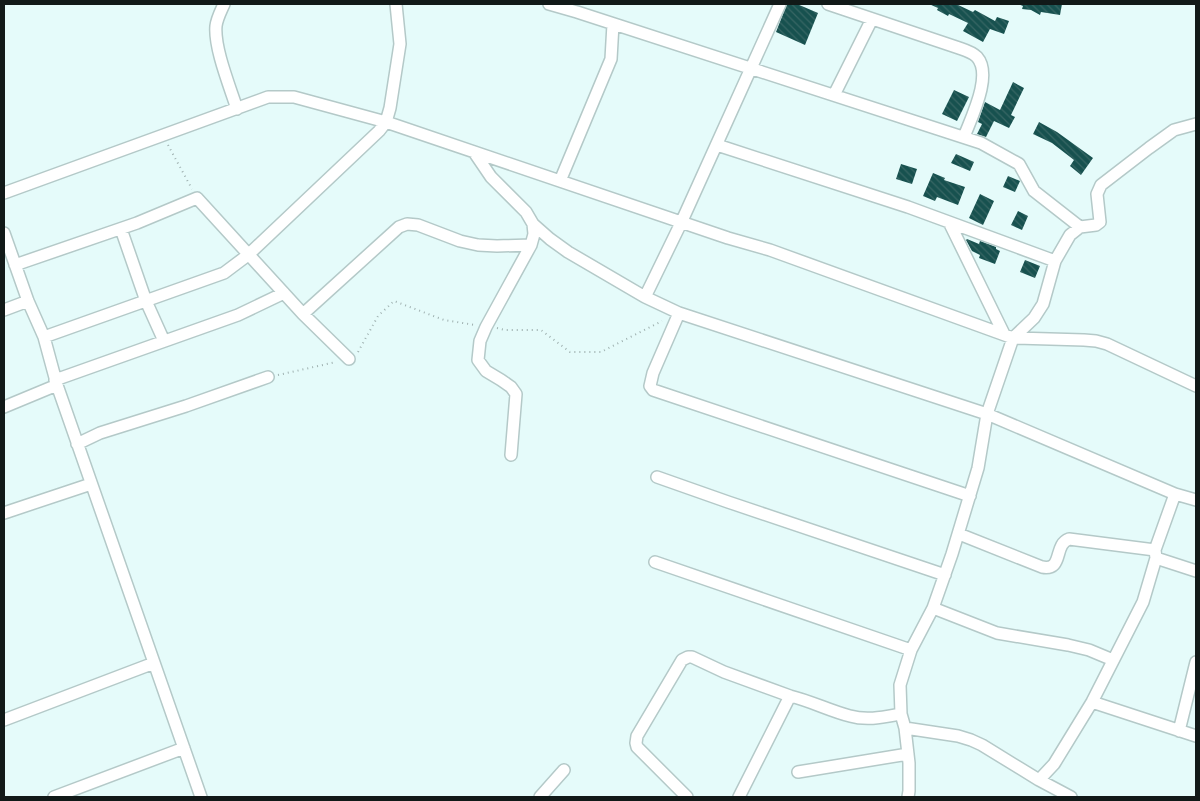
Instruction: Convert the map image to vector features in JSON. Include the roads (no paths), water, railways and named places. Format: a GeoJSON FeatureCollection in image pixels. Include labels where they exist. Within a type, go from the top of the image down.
{"type":"FeatureCollection","features":[{"type":"Feature","properties":{"kind":"street"},"geometry":{"type":"LineString","coordinates":[[224,4],[216,24],[216,35],[218,48],[237,109]]}},
{"type":"Feature","properties":{"kind":"street"},"geometry":{"type":"LineString","coordinates":[[44,337],[224,273],[248,255],[379,131],[386,122],[400,44],[396,4]]}},
{"type":"Feature","properties":{"kind":"street"},"geometry":{"type":"LineString","coordinates":[[549,4],[579,8],[614,24],[981,143],[1019,164],[1034,191],[1080,227]]}},
{"type":"Feature","properties":{"kind":"street"},"geometry":{"type":"LineString","coordinates":[[645,297],[717,145],[780,4]]}},
{"type":"Feature","properties":{"kind":"street"},"geometry":{"type":"LineString","coordinates":[[828,4],[959,48],[976,56],[982,68],[981,92],[964,137]]}},
{"type":"Feature","properties":{"kind":"street"},"geometry":{"type":"LineString","coordinates":[[834,95],[872,19]]}},
{"type":"Feature","properties":{"kind":"street"},"geometry":{"type":"LineString","coordinates":[[560,181],[611,59],[614,24]]}},
{"type":"Feature","properties":{"kind":"street"},"geometry":{"type":"LineString","coordinates":[[4,193],[268,97],[294,97],[386,122],[681,223],[770,250],[1009,336],[1084,340],[1107,344],[1196,386]]}},
{"type":"Feature","properties":{"kind":"street"},"geometry":{"type":"LineString","coordinates":[[908,797],[909,763],[905,728],[901,714],[900,685],[911,650],[933,608],[959,534],[978,468],[987,414],[1009,336],[1034,318],[1043,304],[1055,261],[1070,236],[1080,227],[1096,225],[1100,222],[1097,194],[1101,186],[1174,130],[1196,124]]}},
{"type":"Feature","properties":{"kind":"street"},"geometry":{"type":"LineString","coordinates":[[717,145],[899,204],[1055,261]]}},
{"type":"Feature","properties":{"kind":"street"},"geometry":{"type":"LineString","coordinates":[[474,152],[491,176],[526,212],[532,224],[534,234],[531,245],[486,326],[480,341],[478,360],[486,371],[511,387],[516,394],[511,455]]}},
{"type":"Feature","properties":{"kind":"street"},"geometry":{"type":"LineString","coordinates":[[15,265],[137,223],[197,198],[303,314],[349,359]]}},
{"type":"Feature","properties":{"kind":"street"},"geometry":{"type":"LineString","coordinates":[[949,222],[1009,336]]}},
{"type":"Feature","properties":{"kind":"street"},"geometry":{"type":"LineString","coordinates":[[303,314],[398,228],[407,224],[418,225],[460,241],[478,245],[531,245]]}},
{"type":"Feature","properties":{"kind":"street"},"geometry":{"type":"LineString","coordinates":[[532,224],[568,252],[645,297],[679,313],[987,414],[1175,494],[1196,500]]}},
{"type":"Feature","properties":{"kind":"street"},"geometry":{"type":"LineString","coordinates":[[121,228],[146,301],[164,341]]}},
{"type":"Feature","properties":{"kind":"street"},"geometry":{"type":"LineString","coordinates":[[4,234],[28,301],[44,337],[56,382],[77,444],[201,797]]}},
{"type":"Feature","properties":{"kind":"street"},"geometry":{"type":"LineString","coordinates":[[4,407],[56,382],[238,315],[284,293]]}},
{"type":"Feature","properties":{"kind":"street"},"geometry":{"type":"LineString","coordinates":[[4,310],[28,301]]}},
{"type":"Feature","properties":{"kind":"street"},"geometry":{"type":"LineString","coordinates":[[679,313],[652,373],[650,386],[654,390],[970,496]]}},
{"type":"Feature","properties":{"kind":"street"},"geometry":{"type":"LineString","coordinates":[[77,444],[100,433],[186,406],[268,377]]}},
{"type":"Feature","properties":{"kind":"street"},"geometry":{"type":"LineString","coordinates":[[657,477],[945,575]]}},
{"type":"Feature","properties":{"kind":"street"},"geometry":{"type":"LineString","coordinates":[[4,513],[92,484]]}},
{"type":"Feature","properties":{"kind":"street"},"geometry":{"type":"LineString","coordinates":[[1039,780],[1054,764],[1092,702],[1143,602],[1155,554],[1175,494]]}},
{"type":"Feature","properties":{"kind":"street"},"geometry":{"type":"LineString","coordinates":[[959,534],[1042,567],[1049,568],[1055,564],[1065,541],[1069,539],[1155,554],[1196,571]]}},
{"type":"Feature","properties":{"kind":"street"},"geometry":{"type":"LineString","coordinates":[[656,562],[911,650]]}},
{"type":"Feature","properties":{"kind":"street"},"geometry":{"type":"LineString","coordinates":[[933,608],[997,633],[1068,645],[1089,650],[1113,660]]}},
{"type":"Feature","properties":{"kind":"street"},"geometry":{"type":"LineString","coordinates":[[687,797],[636,743],[637,736],[682,660],[688,657],[692,657],[724,672],[851,717],[875,719],[901,714]]}},
{"type":"Feature","properties":{"kind":"street"},"geometry":{"type":"LineString","coordinates":[[1179,731],[1196,662]]}},
{"type":"Feature","properties":{"kind":"street"},"geometry":{"type":"LineString","coordinates":[[4,720],[154,663]]}},
{"type":"Feature","properties":{"kind":"street"},"geometry":{"type":"LineString","coordinates":[[739,797],[790,696]]}},
{"type":"Feature","properties":{"kind":"street"},"geometry":{"type":"LineString","coordinates":[[1092,702],[1196,736]]}},
{"type":"Feature","properties":{"kind":"street"},"geometry":{"type":"LineString","coordinates":[[905,728],[958,736],[971,740],[1071,797]]}},
{"type":"Feature","properties":{"kind":"street"},"geometry":{"type":"LineString","coordinates":[[54,797],[184,748]]}},
{"type":"Feature","properties":{"kind":"street"},"geometry":{"type":"LineString","coordinates":[[798,772],[908,754]]}},
{"type":"Feature","properties":{"kind":"street"},"geometry":{"type":"LineString","coordinates":[[540,797],[564,770]]}}]}
